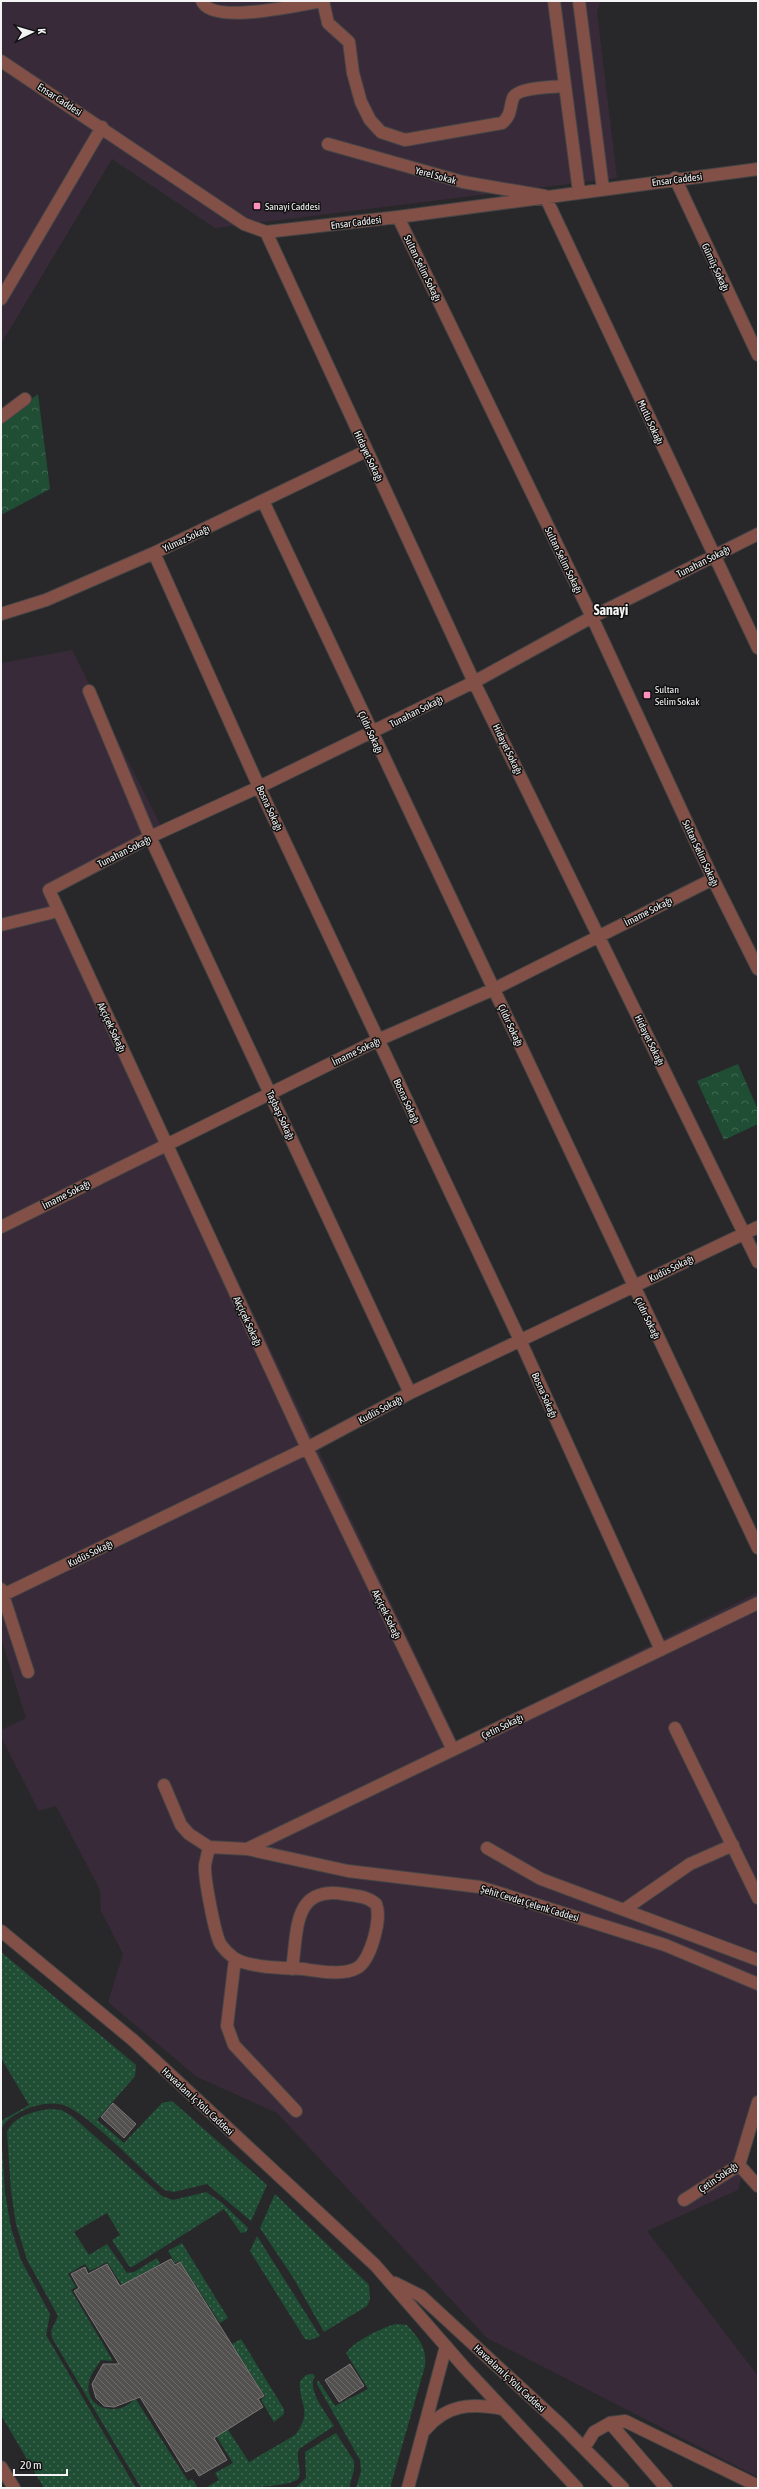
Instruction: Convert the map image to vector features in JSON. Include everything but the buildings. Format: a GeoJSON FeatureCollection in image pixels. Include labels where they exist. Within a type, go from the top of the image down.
{"type":"FeatureCollection","features":[{"type":"Feature","properties":{"kind":"street"},"geometry":{"type":"LineString","coordinates":[[202,1],[212,10],[233,14],[323,1],[328,24],[346,38],[351,48],[357,90],[365,113],[375,127],[389,136],[413,139],[502,123],[511,114],[513,97],[519,92],[566,86]]}},
{"type":"Feature","properties":{"kind":"street"},"geometry":{"type":"LineString","coordinates":[[554,1],[579,192]]}},
{"type":"Feature","properties":{"kind":"street"},"geometry":{"type":"LineString","coordinates":[[579,1],[602,189]]}},
{"type":"Feature","properties":{"kind":"street","name":"Ensar Caddesi"},"geometry":{"type":"LineString","coordinates":[[1,61],[102,127],[244,224],[266,232],[398,217],[675,178],[758,169]]}},
{"type":"Feature","properties":{"kind":"street"},"geometry":{"type":"LineString","coordinates":[[1,299],[102,127]]}},
{"type":"Feature","properties":{"kind":"street","name":"Yerel Sokak"},"geometry":{"type":"LineString","coordinates":[[328,144],[463,182],[545,196]]}},
{"type":"Feature","properties":{"kind":"street","name":"Gümüş Sokağı"},"geometry":{"type":"LineString","coordinates":[[675,178],[758,355]]}},
{"type":"Feature","properties":{"kind":"street","name":"Mutlu Sokağı"},"geometry":{"type":"LineString","coordinates":[[545,196],[758,648]]}},
{"type":"Feature","properties":{"kind":"street","name":"Sultan Selim Sokağı"},"geometry":{"type":"LineString","coordinates":[[398,217],[592,617],[713,879],[758,969]]}},
{"type":"Feature","properties":{"kind":"street","name":"Hidayet Sokağı"},"geometry":{"type":"LineString","coordinates":[[266,232],[474,682],[600,936],[758,1262]]}},
{"type":"Feature","properties":{"kind":"street"},"geometry":{"type":"LineString","coordinates":[[1,417],[25,399]]}},
{"type":"Feature","properties":{"kind":"street","name":"Yılmaz Sokağı"},"geometry":{"type":"LineString","coordinates":[[1,614],[46,600],[154,553],[263,502],[366,451]]}},
{"type":"Feature","properties":{"kind":"street","name":"Çıldır Sokağı"},"geometry":{"type":"LineString","coordinates":[[263,502],[371,733],[494,989],[633,1287],[758,1548]]}},
{"type":"Feature","properties":{"kind":"street","name":"Tunahan Sokağı"},"geometry":{"type":"LineString","coordinates":[[48,890],[150,837],[259,787],[474,682],[592,617],[758,534]]}},
{"type":"Feature","properties":{"kind":"street","name":"Bosna Sokağı"},"geometry":{"type":"LineString","coordinates":[[154,553],[259,787],[520,1340],[660,1650]]}},
{"type":"Feature","properties":{"kind":"street","name":"Taşbaşı Sokağı"},"geometry":{"type":"LineString","coordinates":[[88,690],[150,837],[272,1094],[410,1393]]}},
{"type":"Feature","properties":{"kind":"street","name":"İmame Sokağı"},"geometry":{"type":"LineString","coordinates":[[1,1227],[166,1144],[272,1094],[378,1040],[494,989],[713,879]]}},
{"type":"Feature","properties":{"kind":"street","name":"Akçiçek Sokağı"},"geometry":{"type":"LineString","coordinates":[[48,890],[307,1448],[454,1750]]}},
{"type":"Feature","properties":{"kind":"street"},"geometry":{"type":"LineString","coordinates":[[1,925],[58,911]]}},
{"type":"Feature","properties":{"kind":"street","name":"Kudüs Sokağı"},"geometry":{"type":"LineString","coordinates":[[2,1592],[307,1448],[410,1393],[758,1226]]}},
{"type":"Feature","properties":{"kind":"street"},"geometry":{"type":"LineString","coordinates":[[2,1592],[28,1672]]}},
{"type":"Feature","properties":{"kind":"street","name":"Çetin Sokağı"},"geometry":{"type":"LineString","coordinates":[[247,1849],[758,1603]]}},
{"type":"Feature","properties":{"kind":"street"},"geometry":{"type":"LineString","coordinates":[[674,1728],[758,1898]]}},
{"type":"Feature","properties":{"kind":"street"},"geometry":{"type":"LineString","coordinates":[[164,1785],[181,1825],[189,1834],[209,1847],[205,1866],[210,1902],[221,1945],[235,1959],[256,1965],[292,1968],[343,1971],[359,1967],[368,1955],[378,1920],[376,1904],[365,1897],[333,1892],[313,1897],[302,1908],[292,1968]]}},
{"type":"Feature","properties":{"kind":"street"},"geometry":{"type":"LineString","coordinates":[[625,1909],[690,1864],[733,1845]]}},
{"type":"Feature","properties":{"kind":"street","name":"Şehit Cevdet Çelenk Caddesi"},"geometry":{"type":"LineString","coordinates":[[209,1847],[247,1849],[348,1871],[480,1887],[665,1945],[758,1984]]}},
{"type":"Feature","properties":{"kind":"street"},"geometry":{"type":"LineString","coordinates":[[487,1848],[542,1879],[758,1960]]}},
{"type":"Feature","properties":{"kind":"street","name":"Havaalanı İç Yolu Caddesi"},"geometry":{"type":"LineString","coordinates":[[1,1932],[133,2040],[388,2279],[446,2346],[577,2488]]}},
{"type":"Feature","properties":{"kind":"street"},"geometry":{"type":"LineString","coordinates":[[235,1959],[227,2026],[234,2045],[296,2111]]}},
{"type":"Feature","properties":{"kind":"street","name":"Çetin Sokağı"},"geometry":{"type":"LineString","coordinates":[[684,2200],[739,2165],[758,2102]]}},
{"type":"Feature","properties":{"kind":"street"},"geometry":{"type":"LineString","coordinates":[[739,2165],[758,2186]]}},
{"type":"Feature","properties":{"kind":"street","name":"Havaalanı İç Yolu Caddesi"},"geometry":{"type":"LineString","coordinates":[[388,2279],[421,2296],[584,2448],[623,2488]]}},
{"type":"Feature","properties":{"kind":"street"},"geometry":{"type":"LineString","coordinates":[[408,2488],[446,2346]]}},
{"type":"Feature","properties":{"kind":"street"},"geometry":{"type":"LineString","coordinates":[[422,2432],[435,2418],[456,2408],[479,2404],[503,2409]]}},
{"type":"Feature","properties":{"kind":"street"},"geometry":{"type":"LineString","coordinates":[[584,2448],[594,2432],[610,2423],[625,2421],[758,2486]]}},
{"type":"Feature","properties":{"kind":"street"},"geometry":{"type":"LineString","coordinates":[[610,2423],[666,2488]]}},
{"type":"Feature","properties":{"kind":"street"},"geometry":{"type":"LineString","coordinates":[[1,2466],[14,2488]]}},
{"type":"Feature","properties":{"kind":"shaded area"},"geometry":{"type":"Polygon","coordinates":[[[1,1],[601,1],[597,12],[617,178],[215,228],[112,159],[1,344],[1,1]]]}},
{"type":"Feature","properties":{"kind":"shaded area"},"geometry":{"type":"Polygon","coordinates":[[[72,650],[164,832],[52,890],[457,1741],[758,1592],[758,2115],[738,2190],[647,2231],[758,2376],[758,2477],[487,2338],[277,2113],[197,2077],[108,2002],[123,1954],[101,1911],[100,1890],[56,1806],[39,1811],[1,1737],[1,1730],[26,1718],[1,1638],[1,663],[72,650]]]}},
{"type":"Feature","properties":{"kind":"green space"},"geometry":{"type":"Polygon","coordinates":[[[38,394],[50,489],[1,515],[1,422],[38,394]]]}},
{"type":"Feature","properties":{"kind":"green space"},"geometry":{"type":"Polygon","coordinates":[[[738,1064],[758,1110],[758,1124],[724,1140],[697,1081],[738,1064]]]}},
{"type":"Feature","properties":{"kind":"green space"},"geometry":{"type":"Polygon","coordinates":[[[1,1952],[136,2065],[135,2076],[97,2120],[124,2143],[162,2103],[172,2101],[267,2185],[251,2221],[207,2184],[174,2192],[164,2190],[101,2131],[88,2120],[64,2105],[54,2103],[37,2105],[26,2109],[9,2119],[2,2127],[1,2131],[1,2121],[29,2105],[1,2058],[1,1952]]]}},
{"type":"Feature","properties":{"kind":"green space"},"geometry":{"type":"Polygon","coordinates":[[[50,2109],[61,2110],[72,2116],[162,2196],[173,2200],[206,2192],[221,2202],[248,2228],[246,2232],[241,2233],[224,2209],[132,2267],[129,2266],[112,2240],[120,2235],[107,2213],[74,2232],[89,2255],[107,2244],[127,2273],[134,2272],[157,2258],[160,2264],[136,2277],[152,2304],[139,2311],[107,2262],[90,2271],[85,2264],[68,2274],[76,2287],[71,2290],[113,2361],[101,2360],[92,2374],[89,2382],[89,2392],[92,2399],[97,2405],[104,2408],[113,2409],[121,2408],[129,2404],[135,2398],[188,2481],[192,2479],[198,2488],[141,2488],[52,2338],[51,2331],[58,2316],[27,2260],[16,2224],[11,2191],[7,2132],[10,2126],[19,2118],[31,2113],[50,2109]]]}},
{"type":"Feature","properties":{"kind":"green space"},"geometry":{"type":"Polygon","coordinates":[[[1,2131],[5,2193],[11,2228],[21,2260],[50,2314],[46,2335],[136,2488],[44,2488],[1,2415],[1,2131]]]}},
{"type":"Feature","properties":{"kind":"green space"},"geometry":{"type":"Polygon","coordinates":[[[275,2194],[369,2285],[370,2299],[367,2306],[324,2332],[294,2279],[260,2228],[275,2194]]]}},
{"type":"Feature","properties":{"kind":"green space"},"geometry":{"type":"Polygon","coordinates":[[[257,2236],[320,2336],[310,2340],[305,2339],[250,2251],[257,2236]]]}},
{"type":"Feature","properties":{"kind":"green space"},"geometry":{"type":"Polygon","coordinates":[[[182,2243],[228,2318],[220,2323],[180,2261],[175,2263],[168,2251],[182,2243]]]}},
{"type":"Feature","properties":{"kind":"green space"},"geometry":{"type":"Polygon","coordinates":[[[391,2325],[407,2325],[418,2339],[425,2354],[425,2366],[390,2488],[356,2488],[361,2471],[360,2460],[317,2384],[318,2380],[335,2406],[368,2389],[346,2353],[355,2344],[369,2335],[391,2325]]]}},
{"type":"Feature","properties":{"kind":"green space"},"geometry":{"type":"Polygon","coordinates":[[[241,2339],[284,2409],[284,2414],[274,2422],[261,2400],[265,2396],[232,2344],[241,2339]]]}},
{"type":"Feature","properties":{"kind":"green space"},"geometry":{"type":"Polygon","coordinates":[[[313,2374],[315,2376],[313,2388],[315,2395],[334,2426],[299,2449],[298,2456],[300,2473],[298,2479],[281,2485],[240,2488],[205,2488],[219,2480],[215,2473],[233,2463],[208,2423],[219,2416],[249,2462],[295,2435],[304,2419],[304,2407],[301,2396],[300,2381],[306,2375],[313,2374]]]}},
{"type":"Feature","properties":{"kind":"green space"},"geometry":{"type":"Polygon","coordinates":[[[336,2433],[354,2461],[354,2470],[349,2488],[295,2488],[306,2478],[305,2452],[336,2433]]]}},
{"type":"Feature","properties":{"kind":"place","name":"Sanayi Caddesi"},"geometry":{"type":"Point","coordinates":[257,206]}},
{"type":"Feature","properties":{"kind":"place","name":"Sultan Selim Sokak"},"geometry":{"type":"Point","coordinates":[647,695]}},
{"type":"Feature","properties":{"kind":"district","name":"Sanayi"},"geometry":{"type":"Point","coordinates":[611,610]}}]}
